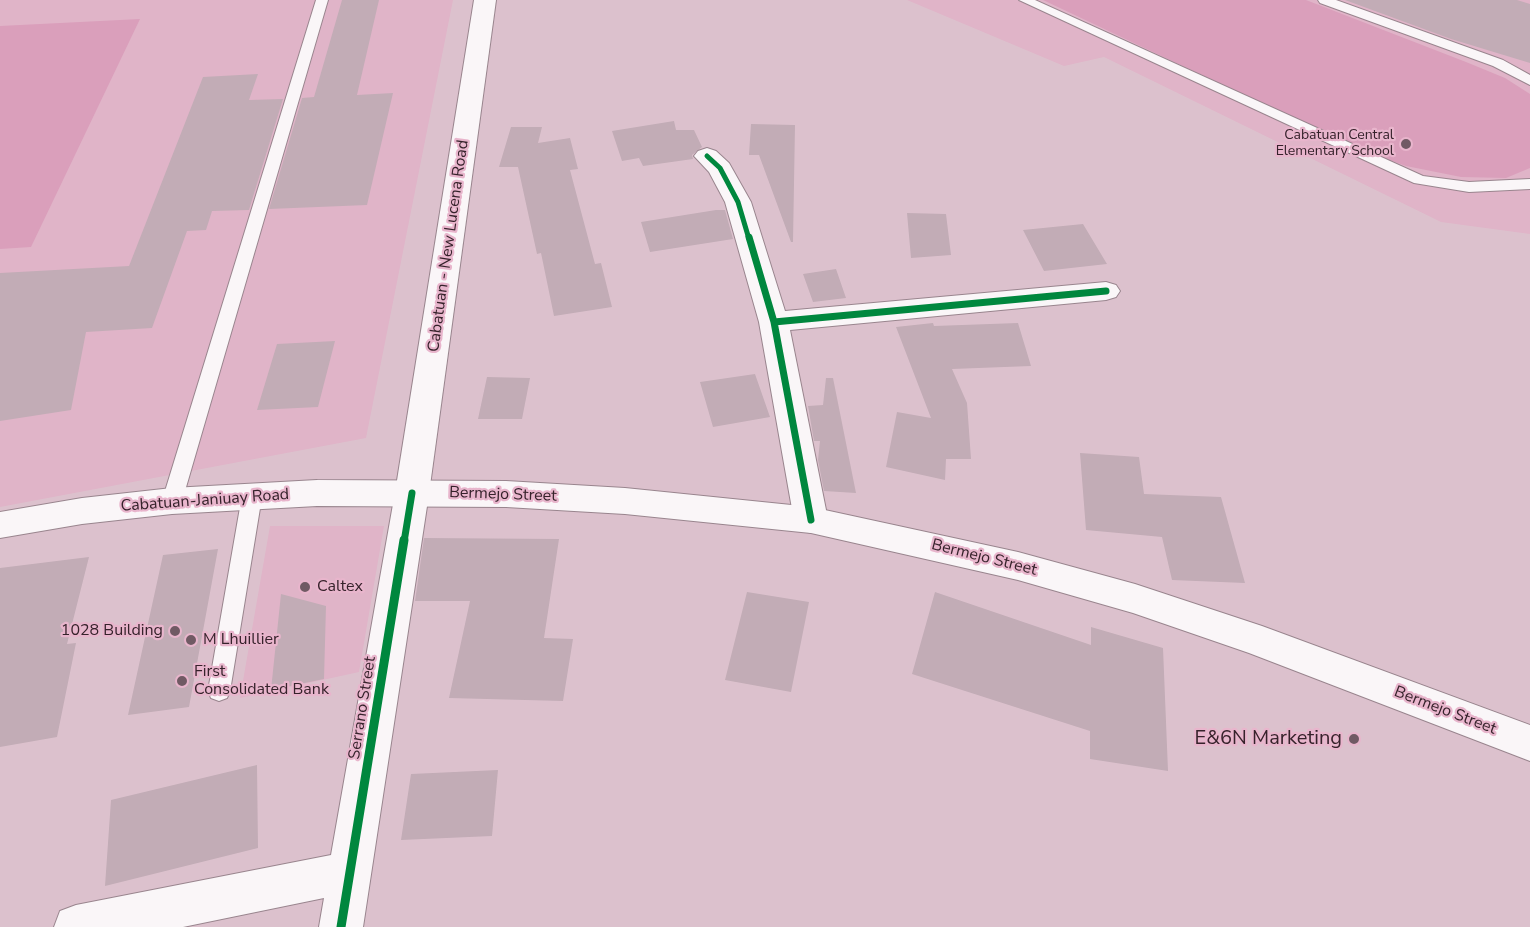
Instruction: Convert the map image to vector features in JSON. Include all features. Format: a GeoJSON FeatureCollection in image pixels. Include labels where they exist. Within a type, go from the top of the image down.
{"type":"FeatureCollection","features":[{"type":"Feature","properties":{"kind":"main road","name":"Cabatuan - New Lucena Road"},"geometry":{"type":"LineString","coordinates":[[412,493],[485,0]]}},
{"type":"Feature","properties":{"kind":"main road"},"geometry":{"type":"LineString","coordinates":[[707,156],[720,168],[738,202],[774,322],[811,520]]}},
{"type":"Feature","properties":{"kind":"main road"},"geometry":{"type":"LineString","coordinates":[[774,322],[1106,291]]}},
{"type":"Feature","properties":{"kind":"main road","name":"Cabatuan-Janiuay Road"},"geometry":{"type":"LineString","coordinates":[[0,525],[82,511],[172,501],[252,496],[412,493]]}},
{"type":"Feature","properties":{"kind":"main road","name":"Bermejo Street"},"geometry":{"type":"LineString","coordinates":[[412,493],[506,494],[625,501],[811,520],[1018,566],[1135,599],[1262,642],[1530,743]]}},
{"type":"Feature","properties":{"kind":"main road","name":"Serrano Street"},"geometry":{"type":"LineString","coordinates":[[341,927],[412,493]]}},
{"type":"Feature","properties":{"kind":"main road"},"geometry":{"type":"LineString","coordinates":[[76,927],[350,872]]}},
{"type":"Feature","properties":{"kind":"lane"},"geometry":{"type":"LineString","coordinates":[[172,501],[322,0]]}},
{"type":"Feature","properties":{"kind":"lane"},"geometry":{"type":"LineString","coordinates":[[1025,0],[1419,180],[1469,187],[1530,184]]}},
{"type":"Feature","properties":{"kind":"lane"},"geometry":{"type":"LineString","coordinates":[[1324,0],[1498,63],[1530,81]]}},
{"type":"Feature","properties":{"kind":"lane"},"geometry":{"type":"LineString","coordinates":[[219,690],[252,496]]}},
{"type":"Feature","properties":{"kind":"shaded area"},"geometry":{"type":"Polygon","coordinates":[[[0,0],[453,0],[366,438],[0,507],[0,0]]]}},
{"type":"Feature","properties":{"kind":"shaded area","name":"Cabatuan Central Elementary School"},"geometry":{"type":"Polygon","coordinates":[[[907,0],[1530,0],[1530,234],[1441,222],[1104,57],[1064,66],[907,0]]]}},
{"type":"Feature","properties":{"kind":"shaded area"},"geometry":{"type":"Polygon","coordinates":[[[1043,0],[1306,0],[1505,78],[1530,94],[1530,168],[1506,178],[1461,177],[1406,166],[1354,147],[1043,0]]]}},
{"type":"Feature","properties":{"kind":"shaded area"},"geometry":{"type":"Polygon","coordinates":[[[140,19],[31,247],[0,249],[0,26],[140,19]]]}},
{"type":"Feature","properties":{"kind":"shaded area"},"geometry":{"type":"Polygon","coordinates":[[[270,526],[384,526],[359,672],[240,698],[270,526]]]}},
{"type":"Feature","properties":{"kind":"building"},"geometry":{"type":"Polygon","coordinates":[[[342,0],[379,0],[357,95],[393,93],[367,205],[269,209],[302,98],[314,97],[342,0]]]}},
{"type":"Feature","properties":{"kind":"building"},"geometry":{"type":"Polygon","coordinates":[[[1345,0],[1517,0],[1530,4],[1530,63],[1451,39],[1345,0]]]}},
{"type":"Feature","properties":{"kind":"building"},"geometry":{"type":"Polygon","coordinates":[[[258,74],[249,100],[283,99],[249,210],[212,211],[206,230],[187,231],[152,328],[86,332],[71,410],[0,421],[0,273],[129,266],[203,77],[258,74]]]}},
{"type":"Feature","properties":{"kind":"building"},"geometry":{"type":"Polygon","coordinates":[[[674,121],[676,130],[694,130],[702,147],[692,155],[693,159],[643,166],[639,158],[622,161],[612,131],[674,121]]]}},
{"type":"Feature","properties":{"kind":"building"},"geometry":{"type":"Polygon","coordinates":[[[751,124],[795,125],[793,242],[791,242],[759,155],[749,155],[751,124]]]}},
{"type":"Feature","properties":{"kind":"building"},"geometry":{"type":"Polygon","coordinates":[[[511,127],[542,127],[538,143],[570,138],[578,169],[570,170],[595,264],[601,263],[612,307],[554,316],[541,253],[537,254],[518,167],[499,167],[511,127]]]}},
{"type":"Feature","properties":{"kind":"building"},"geometry":{"type":"Polygon","coordinates":[[[725,210],[733,239],[650,252],[641,222],[725,210]]]}},
{"type":"Feature","properties":{"kind":"building"},"geometry":{"type":"Polygon","coordinates":[[[907,213],[946,214],[951,255],[911,258],[907,213]]]}},
{"type":"Feature","properties":{"kind":"building"},"geometry":{"type":"Polygon","coordinates":[[[1083,224],[1107,264],[1044,271],[1023,230],[1083,224]]]}},
{"type":"Feature","properties":{"kind":"building"},"geometry":{"type":"Polygon","coordinates":[[[836,269],[846,298],[813,302],[803,274],[836,269]]]}},
{"type":"Feature","properties":{"kind":"building"},"geometry":{"type":"Polygon","coordinates":[[[933,323],[934,326],[1018,323],[1031,366],[952,369],[967,403],[971,459],[946,459],[945,480],[886,467],[897,412],[931,418],[896,327],[933,323]]]}},
{"type":"Feature","properties":{"kind":"building"},"geometry":{"type":"Polygon","coordinates":[[[335,341],[318,407],[257,410],[277,344],[335,341]]]}},
{"type":"Feature","properties":{"kind":"building"},"geometry":{"type":"Polygon","coordinates":[[[755,374],[770,417],[713,427],[700,382],[755,374]]]}},
{"type":"Feature","properties":{"kind":"building"},"geometry":{"type":"Polygon","coordinates":[[[487,377],[530,378],[522,419],[478,419],[487,377]]]}},
{"type":"Feature","properties":{"kind":"building"},"geometry":{"type":"Polygon","coordinates":[[[826,378],[833,378],[856,493],[824,491],[818,460],[820,441],[814,441],[808,406],[823,405],[826,378]]]}},
{"type":"Feature","properties":{"kind":"building"},"geometry":{"type":"Polygon","coordinates":[[[1080,453],[1139,457],[1144,494],[1221,497],[1245,583],[1172,580],[1162,537],[1086,530],[1080,453]]]}},
{"type":"Feature","properties":{"kind":"building"},"geometry":{"type":"Polygon","coordinates":[[[424,538],[559,539],[544,638],[573,639],[563,701],[449,698],[470,601],[415,601],[424,538]]]}},
{"type":"Feature","properties":{"kind":"building","name":"1028 Building"},"geometry":{"type":"Polygon","coordinates":[[[218,549],[189,707],[128,715],[163,555],[218,549]]]}},
{"type":"Feature","properties":{"kind":"building"},"geometry":{"type":"Polygon","coordinates":[[[89,557],[67,644],[76,643],[57,737],[0,747],[0,568],[89,557]]]}},
{"type":"Feature","properties":{"kind":"building"},"geometry":{"type":"Polygon","coordinates":[[[747,592],[809,602],[791,692],[725,680],[747,592]]]}},
{"type":"Feature","properties":{"kind":"building"},"geometry":{"type":"Polygon","coordinates":[[[935,592],[1091,645],[1091,627],[1163,648],[1168,771],[1090,759],[1090,731],[912,674],[935,592]]]}},
{"type":"Feature","properties":{"kind":"building"},"geometry":{"type":"Polygon","coordinates":[[[281,594],[326,606],[324,679],[271,690],[281,594]]]}},
{"type":"Feature","properties":{"kind":"building"},"geometry":{"type":"Polygon","coordinates":[[[257,765],[258,848],[105,886],[111,800],[257,765]]]}},
{"type":"Feature","properties":{"kind":"building"},"geometry":{"type":"Polygon","coordinates":[[[498,770],[492,836],[401,840],[411,774],[498,770]]]}},
{"type":"Feature","properties":{"kind":"cycle path"},"geometry":{"type":"LineString","coordinates":[[707,156],[720,168],[738,202],[774,322],[811,520]]}},
{"type":"Feature","properties":{"kind":"cycle path"},"geometry":{"type":"LineString","coordinates":[[774,322],[1106,291]]}},
{"type":"Feature","properties":{"kind":"cycle path"},"geometry":{"type":"LineString","coordinates":[[341,927],[412,493]]}},
{"type":"Feature","properties":{"kind":"place","name":"Cabatuan Central Elementary School"},"geometry":{"type":"Point","coordinates":[1406,144]}},
{"type":"Feature","properties":{"kind":"place","name":"Caltex"},"geometry":{"type":"Point","coordinates":[305,587]}},
{"type":"Feature","properties":{"kind":"place","name":"1028 Building"},"geometry":{"type":"Point","coordinates":[175,631]}},
{"type":"Feature","properties":{"kind":"place","name":"M Lhuillier"},"geometry":{"type":"Point","coordinates":[191,640]}},
{"type":"Feature","properties":{"kind":"place","name":"First Consolidated Bank"},"geometry":{"type":"Point","coordinates":[182,681]}},
{"type":"Feature","properties":{"kind":"place","name":"E&6N Marketing"},"geometry":{"type":"Point","coordinates":[1354,739]}}]}
